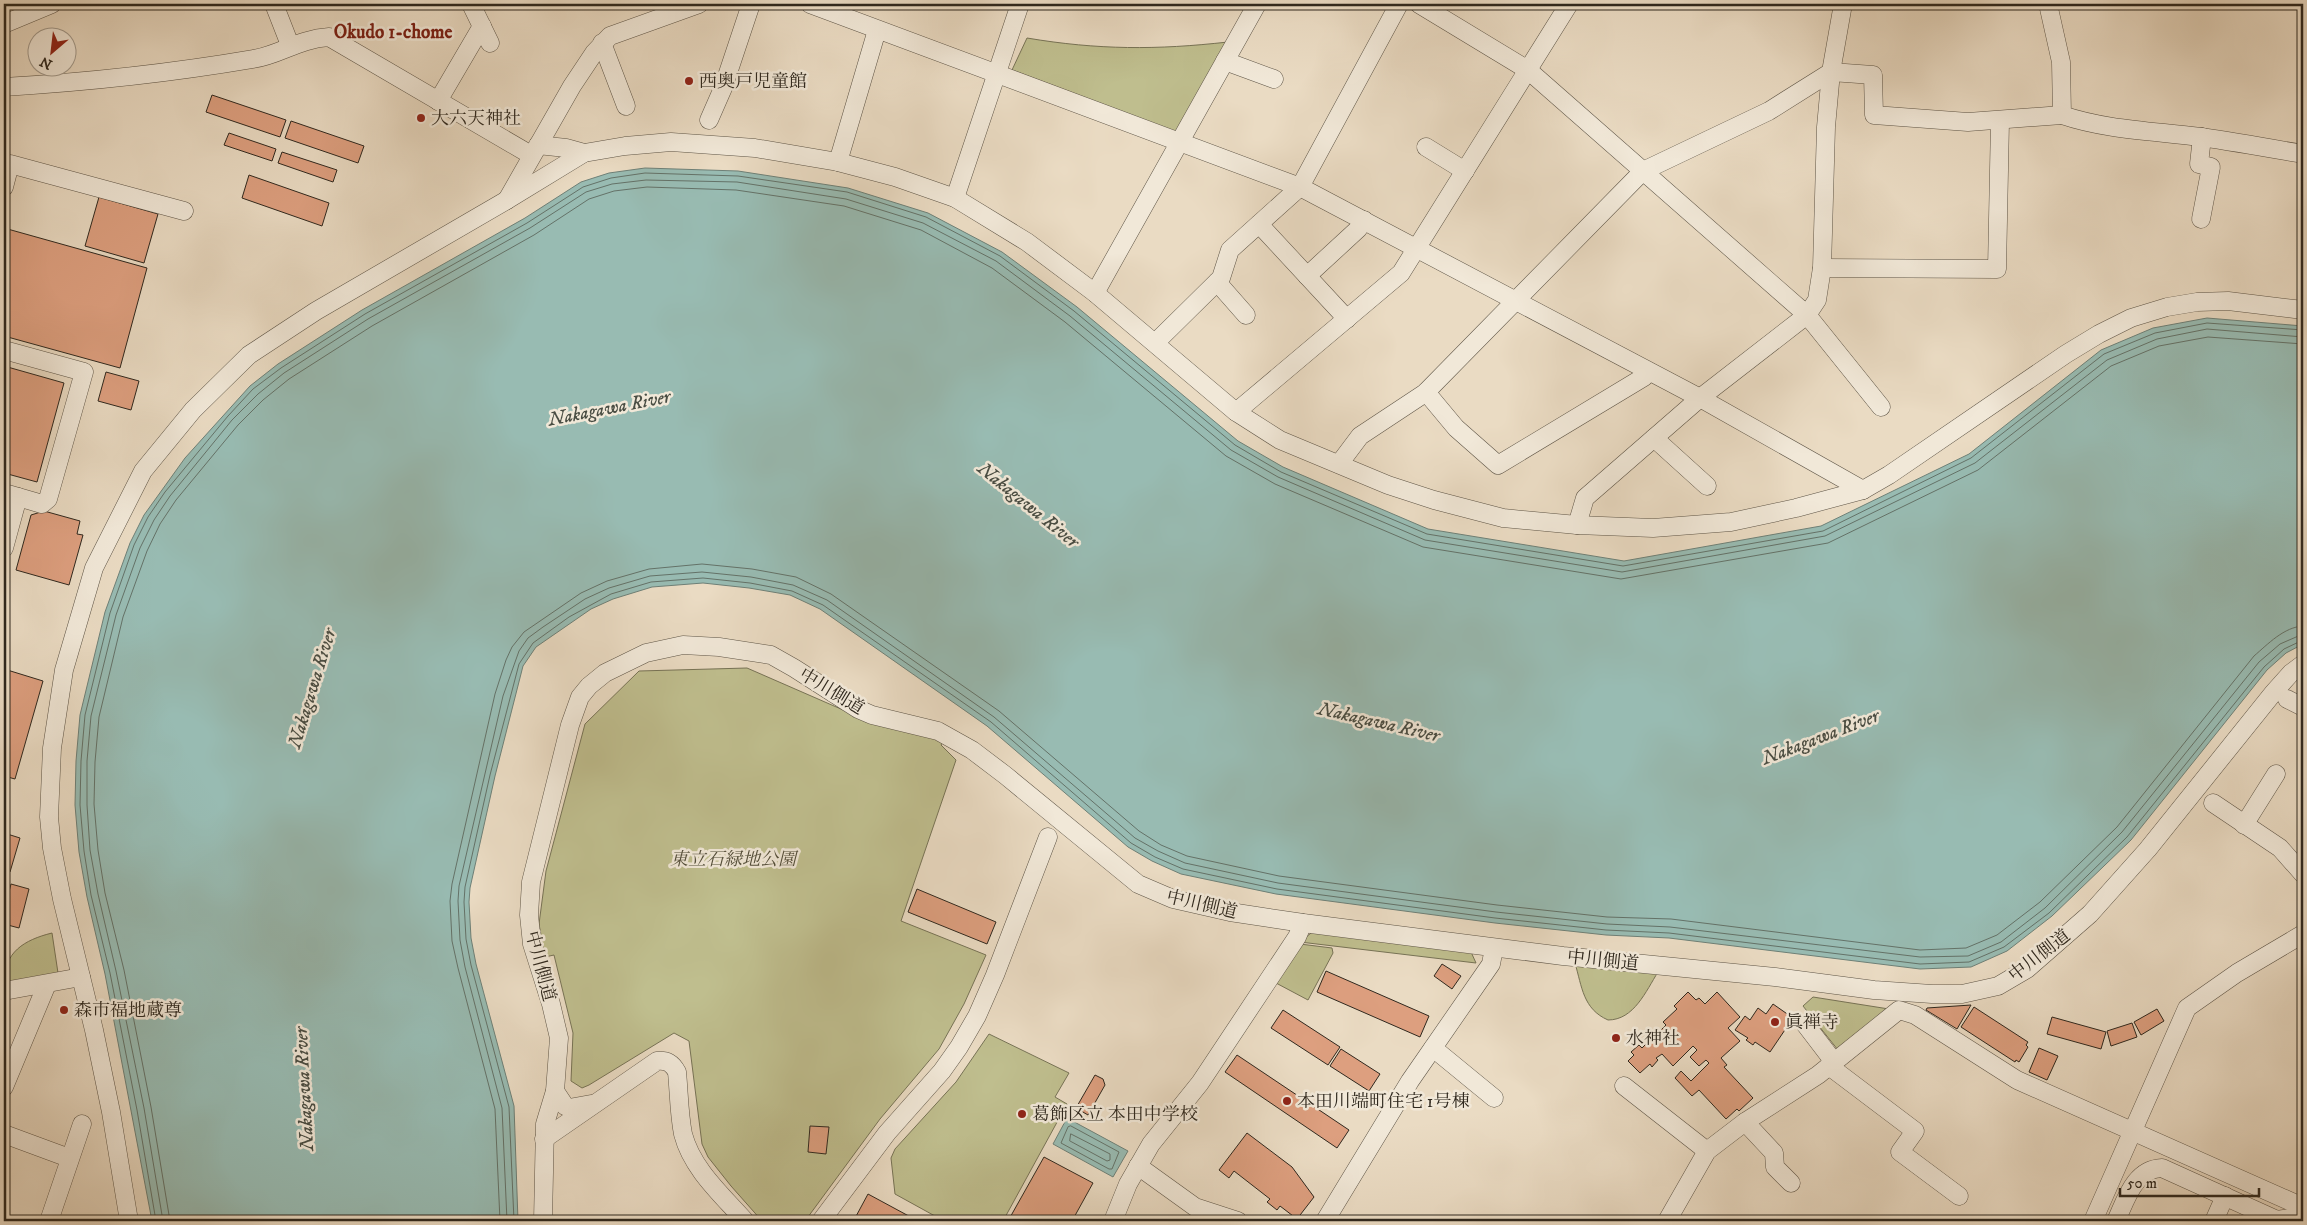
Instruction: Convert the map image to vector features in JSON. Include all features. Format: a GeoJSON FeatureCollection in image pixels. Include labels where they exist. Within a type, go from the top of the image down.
{"type":"FeatureCollection","features":[{"type":"Feature","properties":{"kind":"street"},"geometry":{"type":"LineString","coordinates":[[4,24],[52,4]]}},
{"type":"Feature","properties":{"kind":"street"},"geometry":{"type":"LineString","coordinates":[[274,4],[290,45]]}},
{"type":"Feature","properties":{"kind":"street"},"geometry":{"type":"LineString","coordinates":[[471,4],[490,43]]}},
{"type":"Feature","properties":{"kind":"street"},"geometry":{"type":"LineString","coordinates":[[507,200],[572,86],[602,43],[610,36],[700,4]]}},
{"type":"Feature","properties":{"kind":"street"},"geometry":{"type":"LineString","coordinates":[[709,120],[723,88],[751,4]]}},
{"type":"Feature","properties":{"kind":"street"},"geometry":{"type":"LineString","coordinates":[[810,4],[1300,187],[1700,398],[1863,490]]}},
{"type":"Feature","properties":{"kind":"street"},"geometry":{"type":"LineString","coordinates":[[955,198],[1020,4]]}},
{"type":"Feature","properties":{"kind":"street"},"geometry":{"type":"LineString","coordinates":[[1095,293],[1257,4]]}},
{"type":"Feature","properties":{"kind":"street"},"geometry":{"type":"LineString","coordinates":[[1155,343],[1221,278],[1230,250],[1300,187],[1399,4]]}},
{"type":"Feature","properties":{"kind":"street"},"geometry":{"type":"LineString","coordinates":[[1419,4],[1528,70],[1807,315],[1881,407]]}},
{"type":"Feature","properties":{"kind":"street"},"geometry":{"type":"LineString","coordinates":[[1236,412],[1401,273],[1569,4]]}},
{"type":"Feature","properties":{"kind":"street"},"geometry":{"type":"LineString","coordinates":[[1577,526],[1585,498],[1700,398],[1807,315],[1817,300],[1822,268],[1826,127],[1831,72],[1844,4]]}},
{"type":"Feature","properties":{"kind":"street"},"geometry":{"type":"LineString","coordinates":[[2048,4],[2061,62],[2062,115]]}},
{"type":"Feature","properties":{"kind":"street"},"geometry":{"type":"LineString","coordinates":[[438,100],[482,26]]}},
{"type":"Feature","properties":{"kind":"street"},"geometry":{"type":"LineString","coordinates":[[838,162],[877,30]]}},
{"type":"Feature","properties":{"kind":"street"},"geometry":{"type":"LineString","coordinates":[[4,87],[74,83],[256,59],[312,38],[329,37],[438,100],[534,150],[566,148],[584,153]]}},
{"type":"Feature","properties":{"kind":"street"},"geometry":{"type":"LineString","coordinates":[[602,43],[626,106]]}},
{"type":"Feature","properties":{"kind":"street"},"geometry":{"type":"LineString","coordinates":[[1225,61],[1274,79]]}},
{"type":"Feature","properties":{"kind":"street"},"geometry":{"type":"LineString","coordinates":[[1339,464],[1360,436],[1426,392],[1643,171],[1769,111],[1831,72],[1874,75],[1874,115],[1968,122],[2062,115],[2079,121],[2114,127],[2202,137],[2303,154]]}},
{"type":"Feature","properties":{"kind":"street"},"geometry":{"type":"LineString","coordinates":[[1822,268],[1998,269],[2000,121]]}},
{"type":"Feature","properties":{"kind":"street"},"geometry":{"type":"LineString","coordinates":[[2201,219],[2211,168],[2198,164],[2202,137]]}},
{"type":"Feature","properties":{"kind":"street"},"geometry":{"type":"LineString","coordinates":[[129,1221],[111,1112],[52,848],[49,817],[52,748],[64,670],[94,568],[143,472],[193,410],[249,355],[316,311],[584,153],[625,146],[671,142],[755,148],[838,162],[895,177],[955,198],[1027,242],[1095,293],[1236,412],[1280,440],[1388,485],[1434,500],[1502,518],[1577,526],[1653,528],[1731,522],[1796,508],[1863,490],[1889,475],[2066,354],[2099,334],[2131,318],[2167,307],[2196,302],[2228,301],[2303,310]]}},
{"type":"Feature","properties":{"kind":"street"},"geometry":{"type":"LineString","coordinates":[[1426,147],[1465,171]]}},
{"type":"Feature","properties":{"kind":"street"},"geometry":{"type":"LineString","coordinates":[[4,186],[10,164],[184,211]]}},
{"type":"Feature","properties":{"kind":"street"},"geometry":{"type":"LineString","coordinates":[[1307,276],[1358,229],[1364,220]]}},
{"type":"Feature","properties":{"kind":"street"},"geometry":{"type":"LineString","coordinates":[[1259,224],[1346,319]]}},
{"type":"Feature","properties":{"kind":"street"},"geometry":{"type":"LineString","coordinates":[[1217,282],[1246,316]]}},
{"type":"Feature","properties":{"kind":"street"},"geometry":{"type":"LineString","coordinates":[[4,350],[84,372],[48,499],[42,504],[11,495],[4,548]]}},
{"type":"Feature","properties":{"kind":"street"},"geometry":{"type":"LineString","coordinates":[[1426,392],[1456,428],[1498,466],[1644,377],[1648,372]]}},
{"type":"Feature","properties":{"kind":"street"},"geometry":{"type":"LineString","coordinates":[[1654,438],[1707,486]]}},
{"type":"Feature","properties":{"kind":"street","name":"中川側道"},"geometry":{"type":"LineString","coordinates":[[543,1221],[545,1124],[555,1091],[559,1038],[551,1004],[532,944],[529,897],[531,882],[570,725],[580,697],[589,686],[605,673],[632,658],[668,647],[683,645],[719,646],[778,658],[858,709],[938,731],[965,745],[1005,774],[1121,872],[1151,891],[1200,906],[1303,923],[1494,948],[1874,990],[1962,994],[1998,986],[2027,969],[2090,914],[2148,849],[2274,692],[2291,673],[2303,664]]}},
{"type":"Feature","properties":{"kind":"street"},"geometry":{"type":"LineString","coordinates":[[2287,699],[2303,707]]}},
{"type":"Feature","properties":{"kind":"street"},"geometry":{"type":"LineString","coordinates":[[2244,824],[2276,774]]}},
{"type":"Feature","properties":{"kind":"street"},"geometry":{"type":"LineString","coordinates":[[2213,803],[2280,848],[2303,874]]}},
{"type":"Feature","properties":{"kind":"street"},"geometry":{"type":"LineString","coordinates":[[821,1221],[887,1133],[942,1070],[959,1047],[991,984],[1048,837]]}},
{"type":"Feature","properties":{"kind":"street"},"geometry":{"type":"LineString","coordinates":[[1113,1221],[1128,1184],[1151,1144],[1200,1082],[1297,937],[1303,923]]}},
{"type":"Feature","properties":{"kind":"street"},"geometry":{"type":"LineString","coordinates":[[2093,1221],[2187,1008],[2237,973],[2303,934]]}},
{"type":"Feature","properties":{"kind":"street"},"geometry":{"type":"LineString","coordinates":[[2287,942],[2303,950]]}},
{"type":"Feature","properties":{"kind":"street"},"geometry":{"type":"LineString","coordinates":[[1325,1221],[1410,1081],[1491,964],[1494,948]]}},
{"type":"Feature","properties":{"kind":"street"},"geometry":{"type":"LineString","coordinates":[[4,991],[81,977]]}},
{"type":"Feature","properties":{"kind":"street"},"geometry":{"type":"LineString","coordinates":[[4,1087],[47,984]]}},
{"type":"Feature","properties":{"kind":"street"},"geometry":{"type":"LineString","coordinates":[[1668,1221],[1707,1151],[1831,1064],[1899,1010],[1916,1015],[2018,1080],[2133,1133],[2303,1207]]}},
{"type":"Feature","properties":{"kind":"street"},"geometry":{"type":"LineString","coordinates":[[1805,1024],[1831,1064],[1915,1131],[1900,1152],[1959,1196]]}},
{"type":"Feature","properties":{"kind":"street"},"geometry":{"type":"LineString","coordinates":[[1432,1048],[1494,1098]]}},
{"type":"Feature","properties":{"kind":"street"},"geometry":{"type":"LineString","coordinates":[[544,1140],[657,1061],[666,1061],[674,1066],[677,1072],[683,1133],[691,1154],[706,1177],[745,1221]]}},
{"type":"Feature","properties":{"kind":"street"},"geometry":{"type":"LineString","coordinates":[[1624,1086],[1707,1151]]}},
{"type":"Feature","properties":{"kind":"street"},"geometry":{"type":"LineString","coordinates":[[555,1091],[565,1106],[569,1108],[596,1102]]}},
{"type":"Feature","properties":{"kind":"street"},"geometry":{"type":"LineString","coordinates":[[1746,1122],[1774,1153],[1775,1167],[1792,1183]]}},
{"type":"Feature","properties":{"kind":"street"},"geometry":{"type":"LineString","coordinates":[[49,1221],[82,1124]]}},
{"type":"Feature","properties":{"kind":"street"},"geometry":{"type":"LineString","coordinates":[[4,1134],[69,1158]]}},
{"type":"Feature","properties":{"kind":"street"},"geometry":{"type":"LineString","coordinates":[[1138,1166],[1195,1207],[1238,1221]]}},
{"type":"Feature","properties":{"kind":"street"},"geometry":{"type":"LineString","coordinates":[[2119,1220],[2135,1183],[2145,1173],[2156,1168],[2167,1170],[2278,1220],[2290,1218],[2297,1221]]}},
{"type":"Feature","properties":{"kind":"street"},"geometry":{"type":"LineString","coordinates":[[2218,1220],[2225,1196]]}},
{"type":"Feature","properties":{"kind":"green space"},"geometry":{"type":"Polygon","coordinates":[[[1027,38],[1078,45],[1128,48],[1228,42],[1179,133],[1012,70],[1027,38]]]}},
{"type":"Feature","properties":{"kind":"green space","name":"東立石緑地公園"},"geometry":{"type":"Polygon","coordinates":[[[747,668],[873,723],[931,737],[943,742],[941,745],[956,760],[901,921],[986,955],[964,1004],[939,1049],[880,1119],[805,1221],[762,1221],[708,1157],[702,1144],[689,1041],[674,1033],[589,1085],[582,1088],[571,1081],[573,1033],[554,955],[545,957],[539,924],[546,871],[585,724],[639,671],[747,668]]]}},
{"type":"Feature","properties":{"kind":"green space"},"geometry":{"type":"Polygon","coordinates":[[[1316,929],[1471,952],[1476,963],[1300,942],[1316,929]]]}},
{"type":"Feature","properties":{"kind":"green space"},"geometry":{"type":"Polygon","coordinates":[[[52,933],[58,973],[4,983],[5,972],[12,955],[33,939],[52,933]]]}},
{"type":"Feature","properties":{"kind":"green space"},"geometry":{"type":"Polygon","coordinates":[[[1300,944],[1332,948],[1333,953],[1308,1000],[1276,983],[1300,944]]]}},
{"type":"Feature","properties":{"kind":"green space"},"geometry":{"type":"Polygon","coordinates":[[[1575,963],[1658,972],[1644,996],[1632,1010],[1617,1019],[1608,1020],[1593,1010],[1588,1003],[1575,963]]]}},
{"type":"Feature","properties":{"kind":"green space"},"geometry":{"type":"Polygon","coordinates":[[[1813,997],[1889,1009],[1838,1050],[1803,1006],[1813,997]]]}},
{"type":"Feature","properties":{"kind":"green space"},"geometry":{"type":"Polygon","coordinates":[[[989,1034],[1069,1073],[1055,1097],[1067,1104],[1003,1221],[944,1221],[895,1194],[891,1158],[895,1149],[956,1082],[989,1034]]]}},
{"type":"Feature","properties":{"kind":"water","name":"Nakagawa River"},"geometry":{"type":"Polygon","coordinates":[[[645,168],[738,171],[848,188],[928,213],[1002,252],[1077,307],[1238,441],[1283,467],[1428,529],[1624,561],[1821,526],[1969,454],[2101,350],[2153,328],[2207,318],[2303,326],[2303,644],[2286,653],[2267,670],[2131,840],[2052,916],[2007,951],[1971,967],[1920,969],[1669,938],[1606,935],[1495,923],[1276,894],[1181,874],[1152,861],[1128,847],[987,726],[820,609],[790,595],[749,588],[703,583],[652,587],[613,599],[591,609],[536,647],[523,666],[495,776],[470,888],[471,938],[476,964],[514,1106],[518,1221],[152,1221],[105,974],[87,897],[79,852],[75,805],[80,715],[105,612],[130,543],[144,515],[185,458],[250,386],[278,364],[362,310],[525,218],[581,182],[609,173],[645,168]]]}},
{"type":"Feature","properties":{"kind":"water"},"geometry":{"type":"Polygon","coordinates":[[[1067,1118],[1128,1151],[1113,1177],[1053,1144],[1067,1118]]]}},
{"type":"Feature","properties":{"kind":"building"},"geometry":{"type":"Polygon","coordinates":[[[212,95],[286,120],[280,137],[206,112],[212,95]]]}},
{"type":"Feature","properties":{"kind":"building"},"geometry":{"type":"Polygon","coordinates":[[[291,121],[364,146],[358,163],[285,138],[291,121]]]}},
{"type":"Feature","properties":{"kind":"building"},"geometry":{"type":"Polygon","coordinates":[[[229,133],[276,149],[272,161],[224,145],[229,133]]]}},
{"type":"Feature","properties":{"kind":"building"},"geometry":{"type":"Polygon","coordinates":[[[282,152],[337,170],[333,182],[278,163],[282,152]]]}},
{"type":"Feature","properties":{"kind":"building"},"geometry":{"type":"Polygon","coordinates":[[[249,175],[329,203],[322,226],[242,198],[249,175]]]}},
{"type":"Feature","properties":{"kind":"building"},"geometry":{"type":"Polygon","coordinates":[[[99,197],[158,214],[144,263],[85,246],[99,197]]]}},
{"type":"Feature","properties":{"kind":"building"},"geometry":{"type":"Polygon","coordinates":[[[4,228],[147,268],[120,368],[4,336],[4,228]]]}},
{"type":"Feature","properties":{"kind":"building"},"geometry":{"type":"Polygon","coordinates":[[[4,366],[64,383],[37,482],[4,473],[4,366]]]}},
{"type":"Feature","properties":{"kind":"building"},"geometry":{"type":"Polygon","coordinates":[[[106,372],[139,381],[131,410],[98,401],[106,372]]]}},
{"type":"Feature","properties":{"kind":"building"},"geometry":{"type":"Polygon","coordinates":[[[44,511],[80,521],[77,534],[83,535],[69,585],[16,570],[31,515],[44,511]]]}},
{"type":"Feature","properties":{"kind":"building"},"geometry":{"type":"Polygon","coordinates":[[[4,669],[43,681],[15,779],[4,776],[4,669]]]}},
{"type":"Feature","properties":{"kind":"building"},"geometry":{"type":"Polygon","coordinates":[[[4,833],[20,838],[10,872],[4,870],[4,833]]]}},
{"type":"Feature","properties":{"kind":"building"},"geometry":{"type":"Polygon","coordinates":[[[11,884],[29,889],[19,928],[4,924],[4,911],[11,884]]]}},
{"type":"Feature","properties":{"kind":"building"},"geometry":{"type":"Polygon","coordinates":[[[917,889],[996,922],[987,944],[908,912],[917,889]]]}},
{"type":"Feature","properties":{"kind":"building"},"geometry":{"type":"Polygon","coordinates":[[[1442,964],[1461,976],[1452,989],[1434,976],[1442,964]]]}},
{"type":"Feature","properties":{"kind":"building"},"geometry":{"type":"Polygon","coordinates":[[[1326,971],[1429,1016],[1420,1037],[1317,992],[1326,971]]]}},
{"type":"Feature","properties":{"kind":"building"},"geometry":{"type":"Polygon","coordinates":[[[1688,992],[1696,1000],[1699,998],[1705,1004],[1717,992],[1740,1017],[1728,1028],[1740,1041],[1721,1058],[1727,1065],[1724,1067],[1753,1098],[1739,1111],[1737,1109],[1726,1119],[1699,1090],[1692,1096],[1675,1078],[1681,1071],[1691,1081],[1709,1063],[1706,1060],[1699,1066],[1690,1057],[1697,1050],[1693,1046],[1673,1066],[1662,1054],[1656,1058],[1658,1060],[1652,1067],[1650,1064],[1640,1073],[1628,1061],[1634,1055],[1631,1052],[1639,1045],[1642,1048],[1650,1040],[1646,1037],[1653,1031],[1656,1035],[1666,1025],[1663,1022],[1677,1009],[1674,1006],[1688,992]]]}},
{"type":"Feature","properties":{"kind":"building"},"geometry":{"type":"Polygon","coordinates":[[[1773,1004],[1793,1018],[1770,1052],[1755,1042],[1753,1045],[1746,1040],[1748,1038],[1735,1030],[1745,1016],[1750,1020],[1758,1008],[1766,1014],[1773,1004]]]}},
{"type":"Feature","properties":{"kind":"building"},"geometry":{"type":"Polygon","coordinates":[[[1971,1005],[1957,1029],[1926,1010],[1927,1008],[1971,1005]]]}},
{"type":"Feature","properties":{"kind":"building"},"geometry":{"type":"Polygon","coordinates":[[[1974,1007],[2028,1042],[2026,1045],[2028,1047],[2019,1062],[2016,1060],[2015,1062],[1961,1027],[1974,1007]]]}},
{"type":"Feature","properties":{"kind":"building"},"geometry":{"type":"Polygon","coordinates":[[[2157,1009],[2164,1021],[2141,1035],[2134,1022],[2157,1009]]]}},
{"type":"Feature","properties":{"kind":"building"},"geometry":{"type":"Polygon","coordinates":[[[1283,1010],[1340,1047],[1328,1065],[1271,1028],[1283,1010]]]}},
{"type":"Feature","properties":{"kind":"building"},"geometry":{"type":"Polygon","coordinates":[[[2052,1017],[2106,1032],[2101,1049],[2047,1034],[2052,1017]]]}},
{"type":"Feature","properties":{"kind":"building"},"geometry":{"type":"Polygon","coordinates":[[[2132,1023],[2137,1037],[2111,1046],[2107,1031],[2132,1023]]]}},
{"type":"Feature","properties":{"kind":"building"},"geometry":{"type":"Polygon","coordinates":[[[2039,1048],[2058,1056],[2047,1080],[2029,1072],[2039,1048]]]}},
{"type":"Feature","properties":{"kind":"building"},"geometry":{"type":"Polygon","coordinates":[[[1341,1049],[1380,1074],[1369,1091],[1330,1066],[1341,1049]]]}},
{"type":"Feature","properties":{"kind":"building","name":"本田川端町住宅 1号棟"},"geometry":{"type":"Polygon","coordinates":[[[1237,1055],[1349,1130],[1337,1148],[1225,1072],[1237,1055]]]}},
{"type":"Feature","properties":{"kind":"building"},"geometry":{"type":"Polygon","coordinates":[[[1095,1075],[1103,1079],[1105,1085],[1088,1115],[1076,1108],[1095,1075]]]}},
{"type":"Feature","properties":{"kind":"building"},"geometry":{"type":"Polygon","coordinates":[[[810,1126],[829,1127],[826,1154],[808,1152],[810,1126]]]}},
{"type":"Feature","properties":{"kind":"building"},"geometry":{"type":"Polygon","coordinates":[[[1247,1133],[1292,1167],[1314,1197],[1297,1219],[1280,1206],[1277,1210],[1267,1202],[1270,1199],[1234,1171],[1229,1178],[1219,1170],[1247,1133]]]}},
{"type":"Feature","properties":{"kind":"building"},"geometry":{"type":"Polygon","coordinates":[[[1044,1157],[1093,1183],[1072,1221],[1008,1221],[1044,1157]]]}},
{"type":"Feature","properties":{"kind":"building"},"geometry":{"type":"Polygon","coordinates":[[[868,1194],[918,1221],[854,1220],[868,1194]]]}},
{"type":"Feature","properties":{"kind":"place","name":"西奥戸児童館"},"geometry":{"type":"Point","coordinates":[689,81]}},
{"type":"Feature","properties":{"kind":"place","name":"大六天神社"},"geometry":{"type":"Point","coordinates":[421,118]}},
{"type":"Feature","properties":{"kind":"place","name":"森市福地蔵尊"},"geometry":{"type":"Point","coordinates":[64,1010]}},
{"type":"Feature","properties":{"kind":"place","name":"眞禅寺"},"geometry":{"type":"Point","coordinates":[1775,1022]}},
{"type":"Feature","properties":{"kind":"place","name":"水神社"},"geometry":{"type":"Point","coordinates":[1616,1038]}},
{"type":"Feature","properties":{"kind":"place","name":"本田川端町住宅 1号棟"},"geometry":{"type":"Point","coordinates":[1287,1101]}},
{"type":"Feature","properties":{"kind":"place","name":"葛飾区立 本田中学校"},"geometry":{"type":"Point","coordinates":[1022,1114]}},
{"type":"Feature","properties":{"kind":"district","name":"Okudo 1-chome"},"geometry":{"type":"Point","coordinates":[393,31]}}]}
